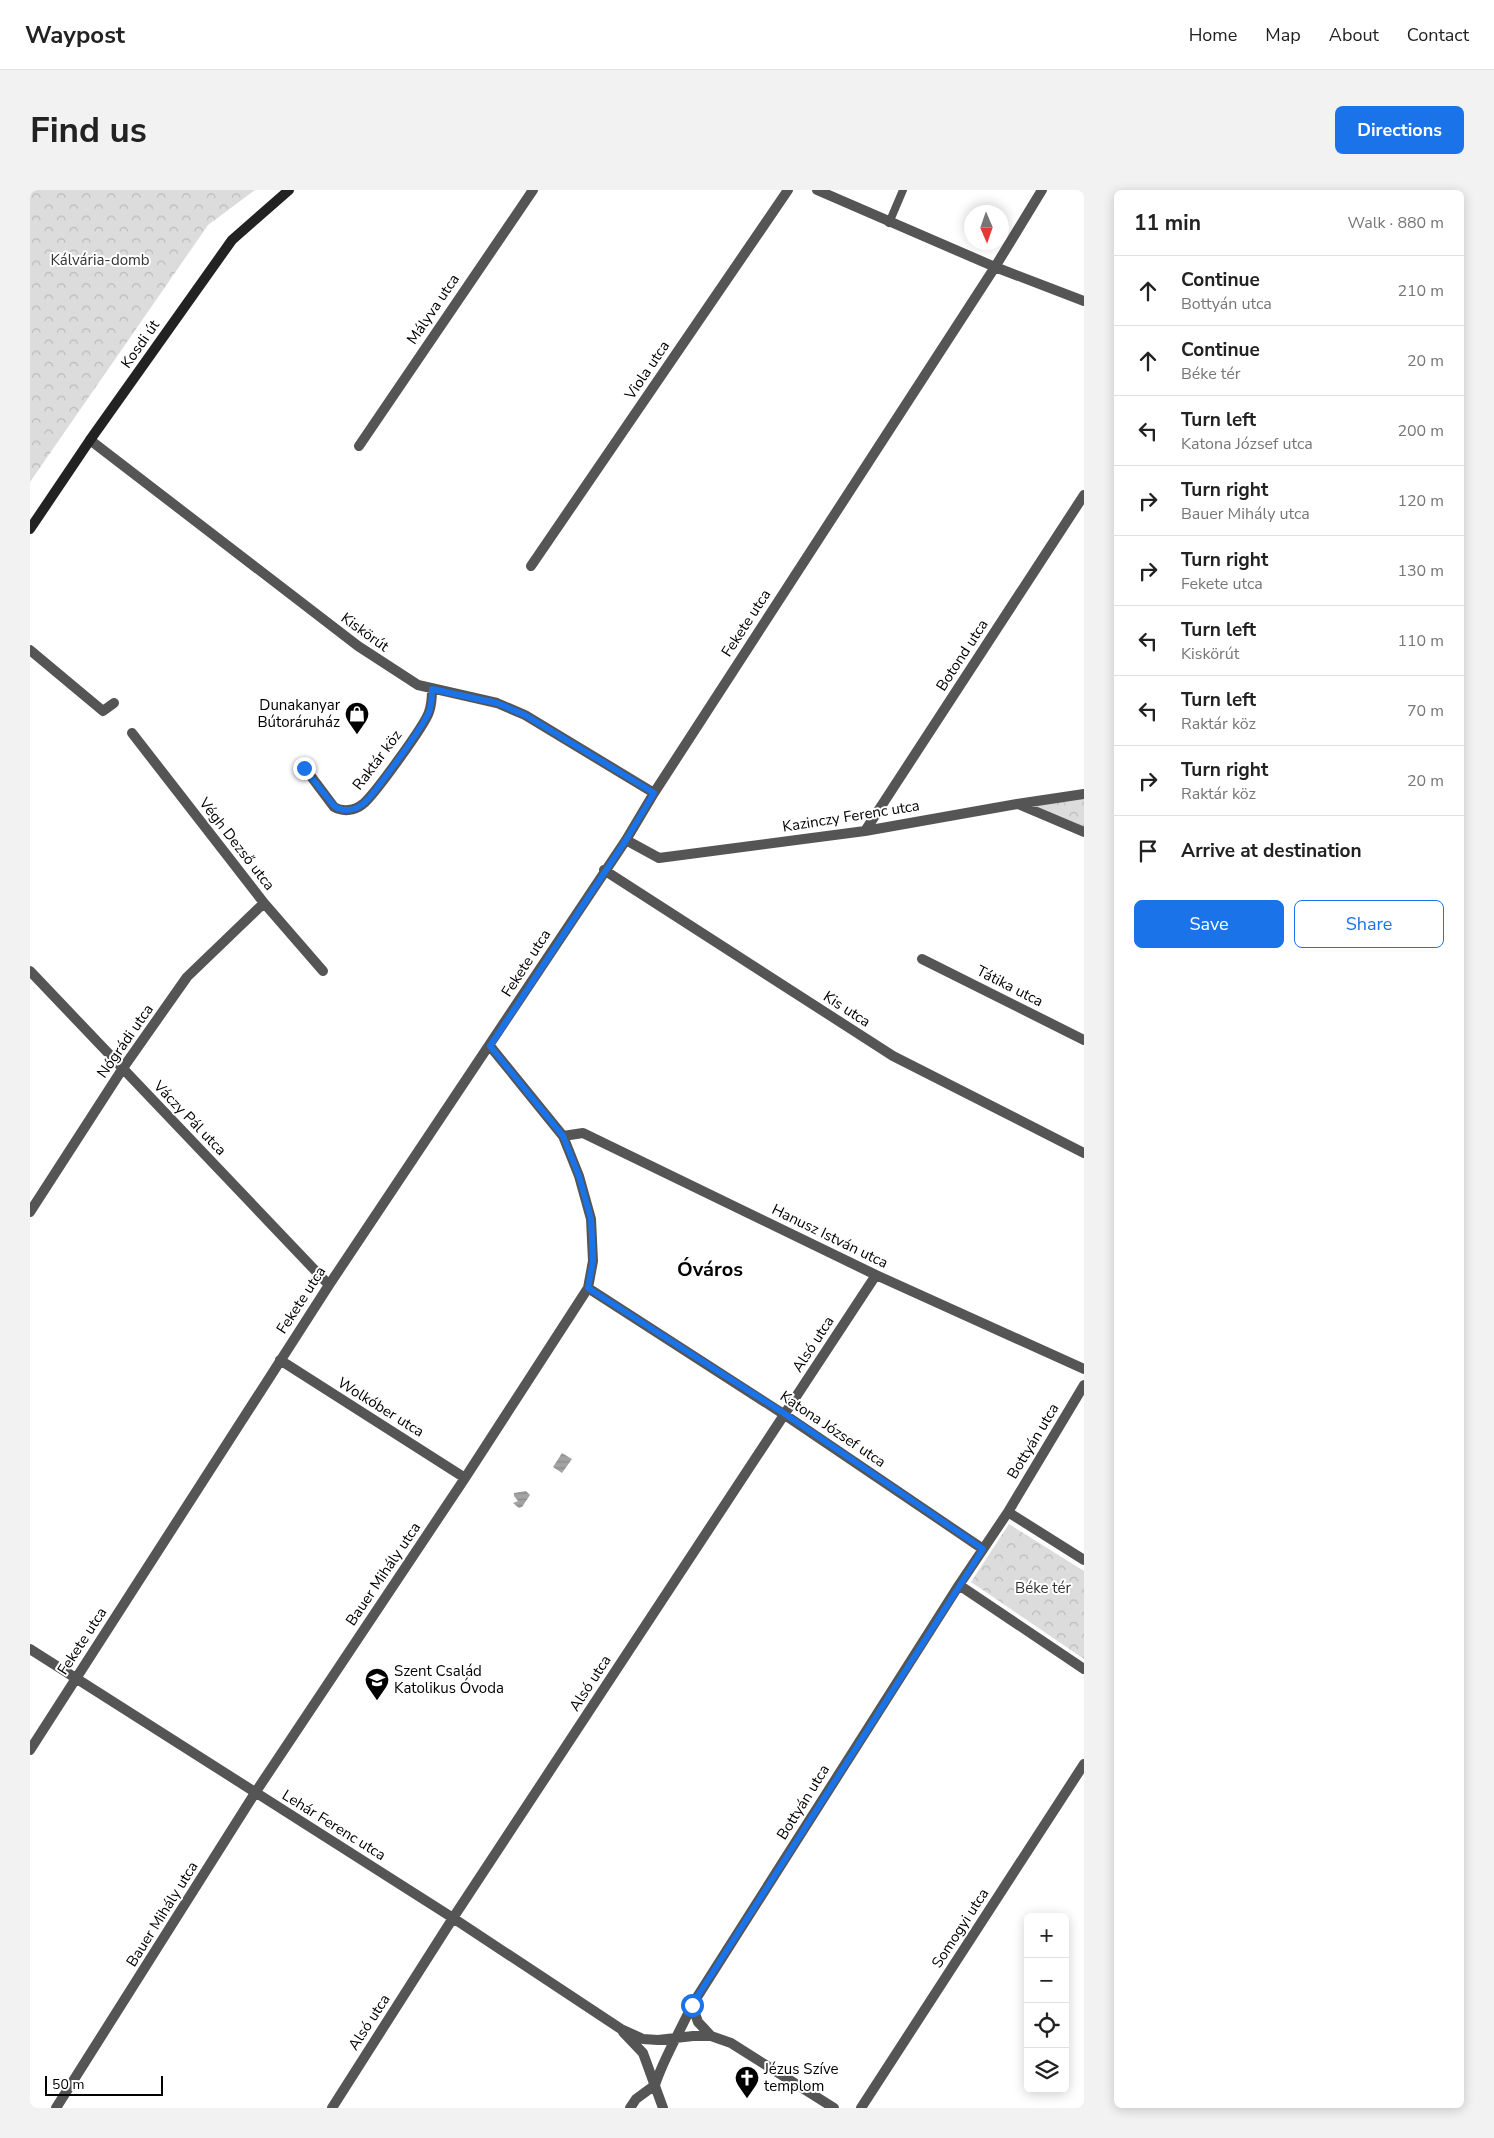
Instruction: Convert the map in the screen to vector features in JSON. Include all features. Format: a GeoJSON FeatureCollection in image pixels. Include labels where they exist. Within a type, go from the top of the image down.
{"type":"FeatureCollection","features":[{"type":"Feature","properties":{"kind":"street","name":"Kosdi út"},"geometry":{"type":"LineString","coordinates":[[30,529],[90,440],[232,240],[276,199],[289,190]]}},
{"type":"Feature","properties":{"kind":"street","name":"Mályva utca"},"geometry":{"type":"LineString","coordinates":[[359,446],[533,190]]}},
{"type":"Feature","properties":{"kind":"street","name":"Viola utca"},"geometry":{"type":"LineString","coordinates":[[531,566],[788,190]]}},
{"type":"Feature","properties":{"kind":"street"},"geometry":{"type":"LineString","coordinates":[[817,190],[889,223],[1084,302]]}},
{"type":"Feature","properties":{"kind":"street","name":"Fekete utca"},"geometry":{"type":"LineString","coordinates":[[30,1750],[329,1285],[490,1046],[604,870],[626,840],[654,793],[995,267],[1042,190]]}},
{"type":"Feature","properties":{"kind":"street","name":"Kiskörút"},"geometry":{"type":"LineString","coordinates":[[90,440],[358,646],[418,685],[490,701],[525,715],[654,793]]}},
{"type":"Feature","properties":{"kind":"street","name":"Botond utca"},"geometry":{"type":"LineString","coordinates":[[866,831],[1084,495]]}},
{"type":"Feature","properties":{"kind":"street"},"geometry":{"type":"LineString","coordinates":[[30,650],[103,711],[114,703]]}},
{"type":"Feature","properties":{"kind":"street","name":"Raktár köz"},"geometry":{"type":"LineString","coordinates":[[304,768],[334,806],[340,810],[349,810],[362,804],[380,784],[428,714],[432,689]]}},
{"type":"Feature","properties":{"kind":"street","name":"Végh Dezső utca"},"geometry":{"type":"LineString","coordinates":[[132,733],[264,903],[323,971]]}},
{"type":"Feature","properties":{"kind":"street","name":"Kazinczy Ferenc utca"},"geometry":{"type":"LineString","coordinates":[[626,840],[659,858],[866,831],[1084,794]]}},
{"type":"Feature","properties":{"kind":"street"},"geometry":{"type":"LineString","coordinates":[[1017,804],[1084,832]]}},
{"type":"Feature","properties":{"kind":"street","name":"Kis utca"},"geometry":{"type":"LineString","coordinates":[[604,870],[893,1056],[1084,1153]]}},
{"type":"Feature","properties":{"kind":"street","name":"Nógrádi utca"},"geometry":{"type":"LineString","coordinates":[[30,1212],[123,1068],[187,977],[264,903]]}},
{"type":"Feature","properties":{"kind":"street","name":"Tátika utca"},"geometry":{"type":"LineString","coordinates":[[922,958],[1084,1040]]}},
{"type":"Feature","properties":{"kind":"street","name":"Váczy Pál utca"},"geometry":{"type":"LineString","coordinates":[[30,971],[329,1285]]}},
{"type":"Feature","properties":{"kind":"street","name":"Bauer Mihály utca"},"geometry":{"type":"LineString","coordinates":[[56,2108],[255,1793],[465,1478],[588,1288],[593,1261],[591,1219],[579,1176],[563,1136],[490,1046]]}},
{"type":"Feature","properties":{"kind":"street","name":"Hanusz István utca"},"geometry":{"type":"LineString","coordinates":[[563,1136],[583,1133],[876,1275],[1084,1369]]}},
{"type":"Feature","properties":{"kind":"street","name":"Alsó utca"},"geometry":{"type":"LineString","coordinates":[[332,2108],[453,1918],[876,1275]]}},
{"type":"Feature","properties":{"kind":"street","name":"Katona József utca"},"geometry":{"type":"LineString","coordinates":[[588,1288],[785,1414],[983,1549]]}},
{"type":"Feature","properties":{"kind":"street","name":"Wolkóber utca"},"geometry":{"type":"LineString","coordinates":[[280,1360],[465,1478]]}},
{"type":"Feature","properties":{"kind":"street","name":"Bottyán utca"},"geometry":{"type":"LineString","coordinates":[[1008,1512],[1084,1385]]}},
{"type":"Feature","properties":{"kind":"street"},"geometry":{"type":"LineString","coordinates":[[1084,1560],[1008,1512],[959,1585],[1084,1669]]}},
{"type":"Feature","properties":{"kind":"street","name":"Bottyán utca"},"geometry":{"type":"LineString","coordinates":[[655,2085],[660,2070],[692,2005],[959,1585]]}},
{"type":"Feature","properties":{"kind":"street","name":"Lehár Ferenc utca"},"geometry":{"type":"LineString","coordinates":[[30,1649],[453,1918],[621,2029]]}},
{"type":"Feature","properties":{"kind":"street","name":"Somogyi utca"},"geometry":{"type":"LineString","coordinates":[[861,2108],[1084,1764]]}},
{"type":"Feature","properties":{"kind":"street"},"geometry":{"type":"LineString","coordinates":[[692,2005],[698,2022],[711,2036]]}},
{"type":"Feature","properties":{"kind":"street"},"geometry":{"type":"LineString","coordinates":[[621,2029],[643,2039],[658,2040],[711,2036],[731,2043],[834,2108]]}},
{"type":"Feature","properties":{"kind":"street"},"geometry":{"type":"LineString","coordinates":[[621,2029],[643,2053],[663,2108]]}},
{"type":"Feature","properties":{"kind":"street"},"geometry":{"type":"LineString","coordinates":[[630,2108],[636,2099],[655,2085]]}},
{"type":"Feature","properties":{"kind":"lane"},"geometry":{"type":"LineString","coordinates":[[889,223],[903,190]]}},
{"type":"Feature","properties":{"kind":"green space","name":"Kálvária-domb"},"geometry":{"type":"Polygon","coordinates":[[[30,190],[255,190],[208,225],[30,482],[30,190]]]}},
{"type":"Feature","properties":{"kind":"green space"},"geometry":{"type":"Polygon","coordinates":[[[1084,794],[1084,832],[1017,804],[1084,794]]]}},
{"type":"Feature","properties":{"kind":"green space","name":"Béke tér"},"geometry":{"type":"Polygon","coordinates":[[[1009,1524],[1084,1571],[1084,1659],[971,1582],[1009,1524]]]}},
{"type":"Feature","properties":{"kind":"shaded area"},"geometry":{"type":"Polygon","coordinates":[[[562,1453],[572,1459],[562,1473],[553,1467],[562,1453]]]}},
{"type":"Feature","properties":{"kind":"shaded area"},"geometry":{"type":"Polygon","coordinates":[[[526,1491],[530,1495],[522,1507],[519,1508],[513,1503],[518,1501],[514,1493],[526,1491]]]}},
{"type":"Feature","properties":{"kind":"place","name":"Dunakanyar Bútoráruház"},"geometry":{"type":"Point","coordinates":[357,735]}},
{"type":"Feature","properties":{"kind":"place","name":"Szent Család Katolikus Óvoda"},"geometry":{"type":"Point","coordinates":[377,1701]}},
{"type":"Feature","properties":{"kind":"place","name":"Jézus Szíve templom"},"geometry":{"type":"Point","coordinates":[747,2099]}},
{"type":"Feature","properties":{"kind":"district","name":"Óváros"},"geometry":{"type":"Point","coordinates":[710,1269]}},
{"type":"Feature","properties":{"kind":"route"},"geometry":{"type":"LineString","coordinates":[[304,768],[334,806],[340,810],[349,810],[362,804],[380,784],[428,714],[431,705],[432,689],[497,703],[525,715],[654,793],[626,840],[604,870],[490,1046],[563,1136],[579,1176],[591,1219],[593,1261],[588,1288],[785,1414],[983,1549],[692,2005]]}}]}
